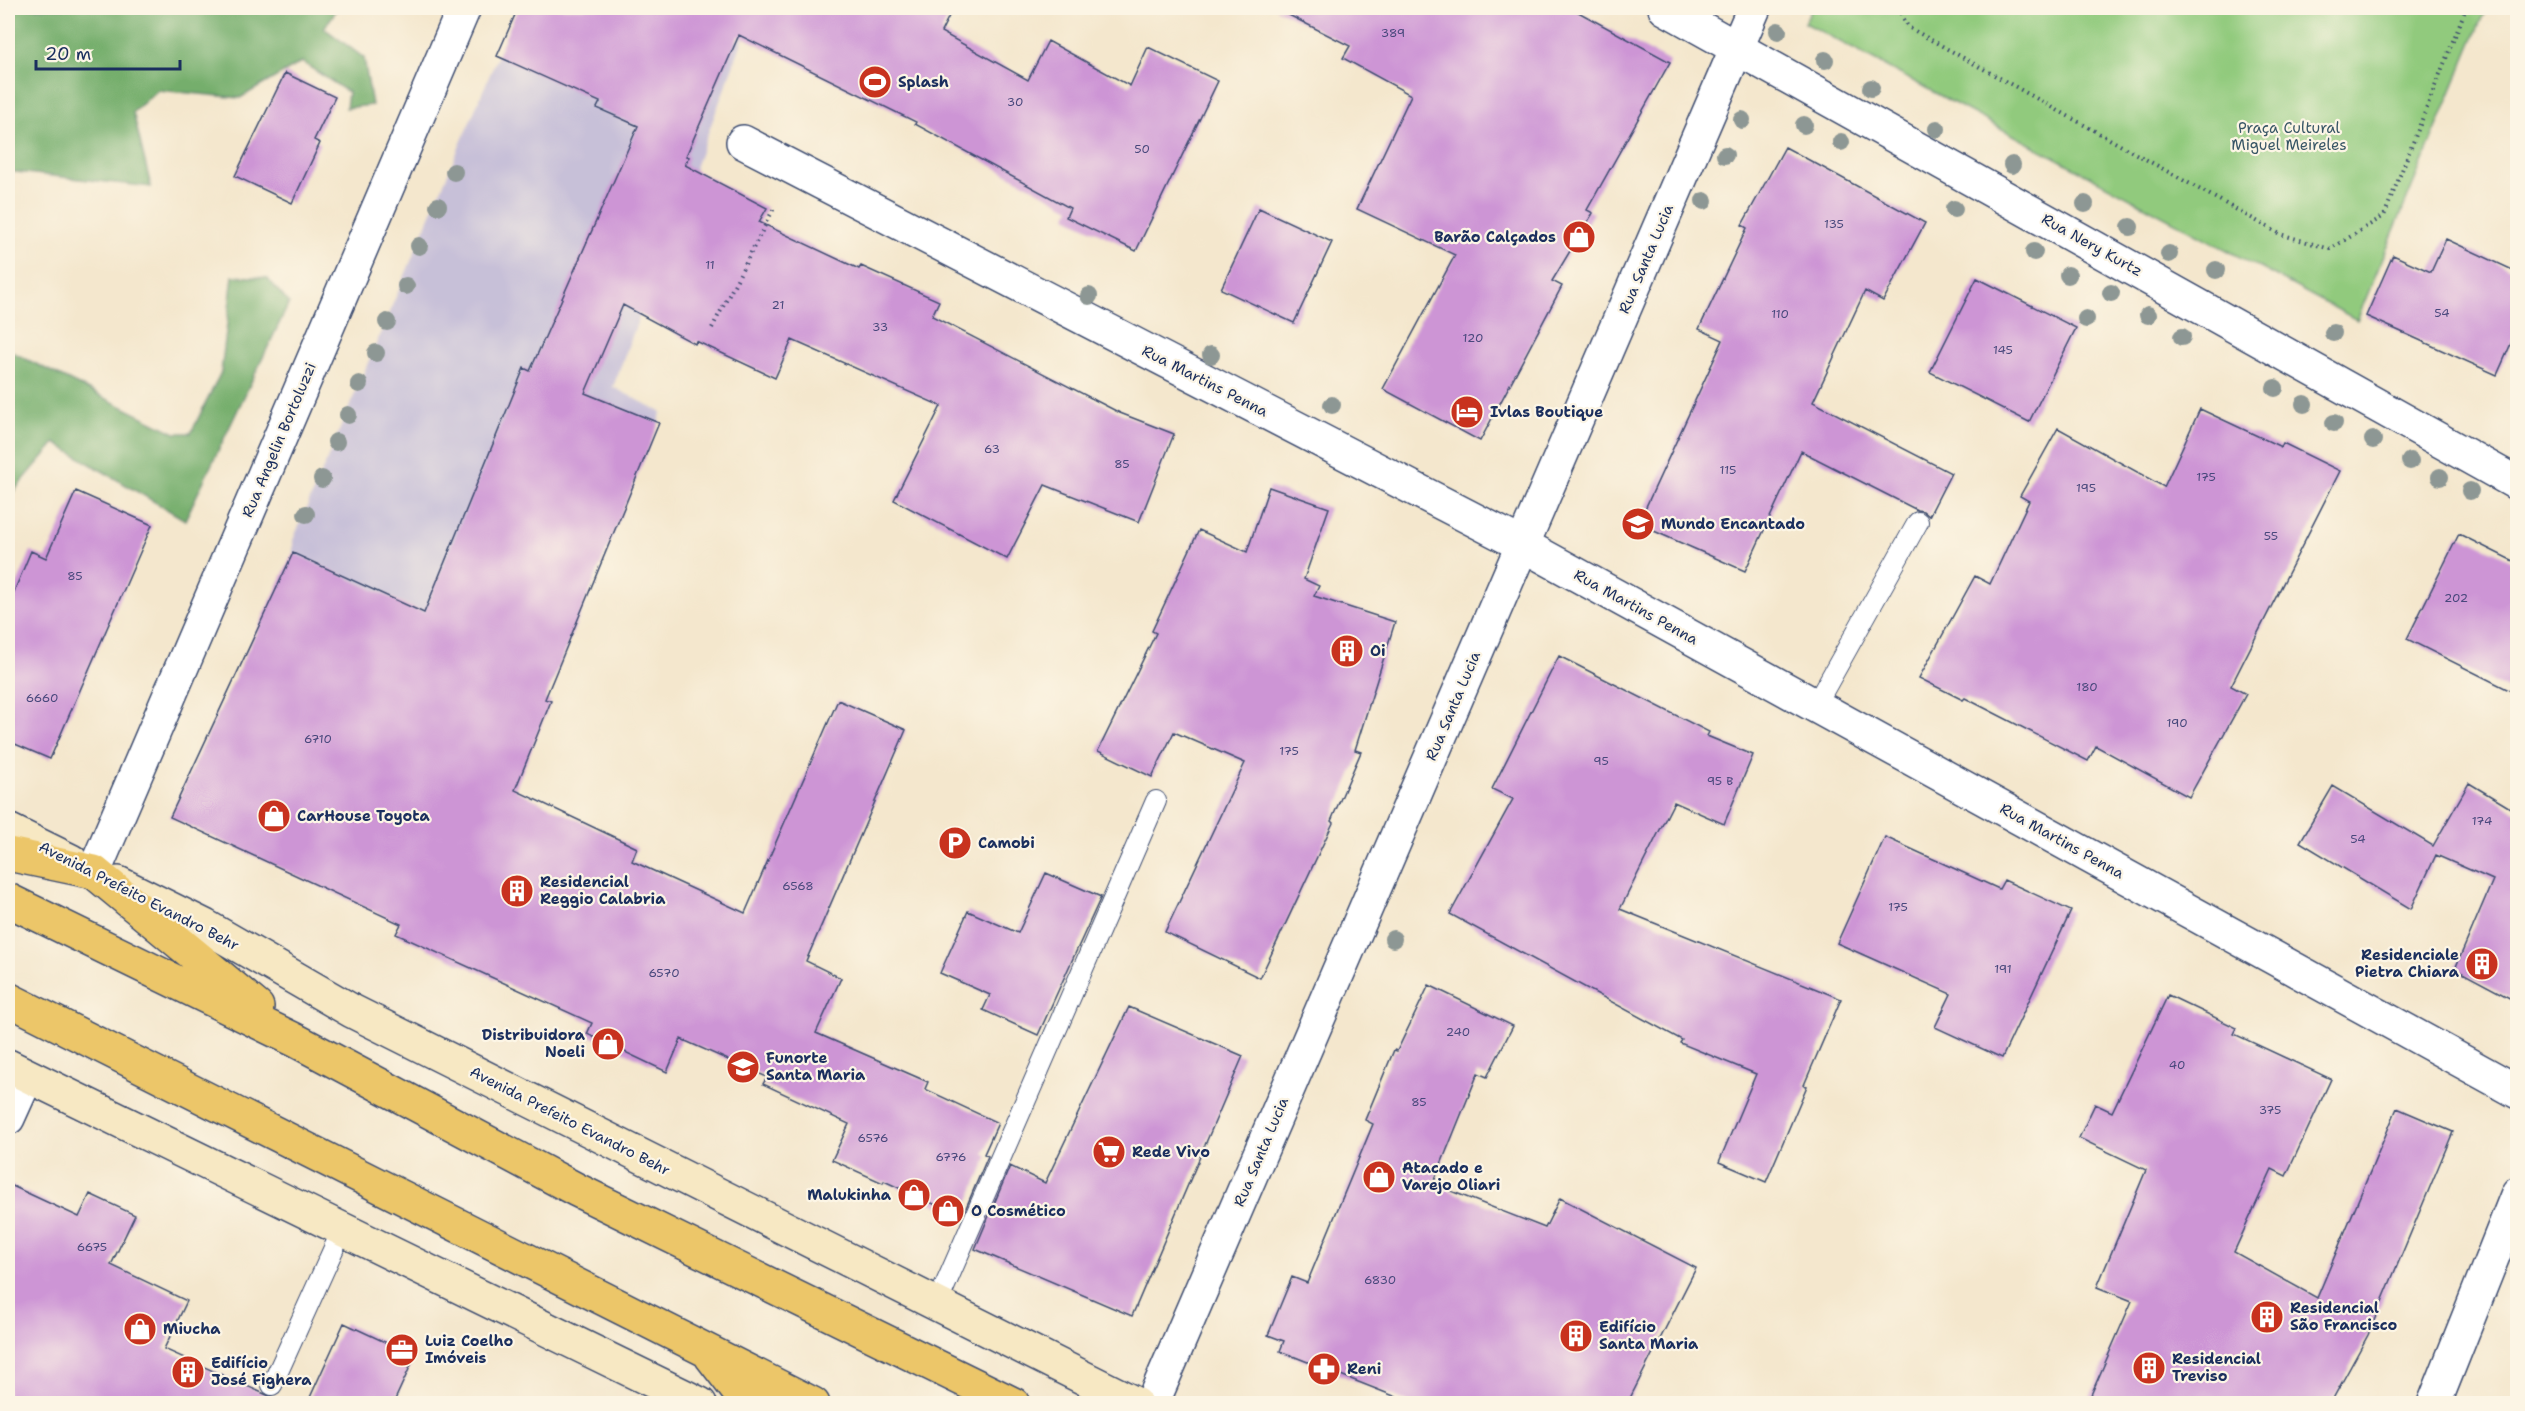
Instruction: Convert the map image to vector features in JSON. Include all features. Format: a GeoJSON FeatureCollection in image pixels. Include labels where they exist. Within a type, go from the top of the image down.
{"type":"FeatureCollection","features":[{"type":"Feature","properties":{"kind":"highway"},"geometry":{"type":"LineString","coordinates":[[8,854],[94,872],[297,1041]]}},
{"type":"Feature","properties":{"kind":"highway"},"geometry":{"type":"LineString","coordinates":[[8,900],[297,1041],[577,1190],[1013,1404]]}},
{"type":"Feature","properties":{"kind":"highway"},"geometry":{"type":"LineString","coordinates":[[8,999],[813,1404]]}},
{"type":"Feature","properties":{"kind":"highway"},"geometry":{"type":"LineString","coordinates":[[706,1350],[748,1404]]}},
{"type":"Feature","properties":{"kind":"main road","name":"Avenida Prefeito Evandro Behr"},"geometry":{"type":"LineString","coordinates":[[8,830],[205,926],[352,1011],[1136,1404]]}},
{"type":"Feature","properties":{"kind":"main road"},"geometry":{"type":"LineString","coordinates":[[17,1071],[700,1404]]}},
{"type":"Feature","properties":{"kind":"street","name":"Rua Angelin Bortoluzzi"},"geometry":{"type":"LineString","coordinates":[[94,872],[464,8]]}},
{"type":"Feature","properties":{"kind":"street","name":"Rua Nery Kurtz"},"geometry":{"type":"LineString","coordinates":[[1665,8],[1738,46],[2517,484]]}},
{"type":"Feature","properties":{"kind":"street","name":"Rua Santa Lucia"},"geometry":{"type":"LineString","coordinates":[[1152,1404],[1754,8]]}},
{"type":"Feature","properties":{"kind":"street","name":"Rua Martins Penna"},"geometry":{"type":"LineString","coordinates":[[743,142],[1523,545],[2517,1092]]}},
{"type":"Feature","properties":{"kind":"street"},"geometry":{"type":"LineString","coordinates":[[8,1118],[17,1071]]}},
{"type":"Feature","properties":{"kind":"street"},"geometry":{"type":"LineString","coordinates":[[2434,1404],[2517,1193]]}},
{"type":"Feature","properties":{"kind":"lane"},"geometry":{"type":"LineString","coordinates":[[1815,706],[1917,522]]}},
{"type":"Feature","properties":{"kind":"lane"},"geometry":{"type":"LineString","coordinates":[[937,1304],[1156,801]]}},
{"type":"Feature","properties":{"kind":"lane"},"geometry":{"type":"LineString","coordinates":[[272,1385],[343,1228]]}},
{"type":"Feature","properties":{"kind":"path"},"geometry":{"type":"LineString","coordinates":[[1898,8],[1908,27],[1918,33],[2280,234],[2330,249],[2385,216],[2466,8]]}},
{"type":"Feature","properties":{"kind":"path"},"geometry":{"type":"LineString","coordinates":[[712,328],[777,202]]}},
{"type":"Feature","properties":{"kind":"shaded area"},"geometry":{"type":"Polygon","coordinates":[[[518,8],[656,8],[735,43],[745,34],[613,387],[661,412],[659,423],[551,686],[466,661],[417,609],[293,553],[293,540],[518,8]]]}},
{"type":"Feature","properties":{"kind":"green space"},"geometry":{"type":"Polygon","coordinates":[[[8,8],[338,8],[324,28],[364,58],[372,105],[346,108],[348,92],[302,62],[240,98],[158,90],[133,112],[151,187],[8,171],[8,8]]]}},
{"type":"Feature","properties":{"kind":"green space","name":"Praça Cultural Miguel Meireles"},"geometry":{"type":"Polygon","coordinates":[[[1812,8],[2486,8],[2357,320],[1805,23],[1812,8]]]}},
{"type":"Feature","properties":{"kind":"green space"},"geometry":{"type":"Polygon","coordinates":[[[233,276],[267,278],[289,303],[185,520],[55,443],[8,498],[8,350],[175,433],[191,433],[221,372],[233,276]]]}},
{"type":"Feature","properties":{"kind":"building"},"geometry":{"type":"Polygon","coordinates":[[[518,8],[953,8],[941,32],[1028,80],[1048,41],[1130,86],[1148,47],[1218,81],[1136,251],[1066,217],[1070,208],[915,124],[916,122],[739,35],[686,156],[689,157],[685,165],[767,208],[759,222],[859,269],[861,266],[939,301],[932,316],[1120,413],[1174,434],[1139,522],[1045,485],[1007,559],[894,500],[941,406],[792,340],[775,378],[696,341],[695,344],[623,305],[585,393],[659,423],[545,699],[551,701],[515,790],[637,848],[632,861],[745,913],[838,700],[906,730],[806,961],[841,978],[816,1033],[928,1082],[925,1089],[998,1123],[984,1154],[988,1156],[962,1217],[832,1160],[849,1124],[763,1084],[767,1077],[681,1039],[667,1072],[587,1034],[592,1023],[396,934],[401,924],[170,817],[293,553],[424,613],[524,368],[530,371],[638,126],[597,108],[600,102],[497,56],[518,8]]]}},
{"type":"Feature","properties":{"kind":"building"},"geometry":{"type":"Polygon","coordinates":[[[1275,8],[1571,8],[1670,62],[1587,210],[1593,213],[1552,281],[1562,286],[1480,441],[1383,389],[1455,255],[1357,209],[1411,95],[1343,58],[1350,46],[1275,8]]]}},
{"type":"Feature","properties":{"kind":"building"},"geometry":{"type":"Polygon","coordinates":[[[285,73],[335,97],[314,140],[320,143],[292,203],[235,176],[285,73]]]}},
{"type":"Feature","properties":{"kind":"building"},"geometry":{"type":"Polygon","coordinates":[[[1785,147],[1925,223],[1883,301],[1865,291],[1813,402],[1951,473],[1929,516],[1801,451],[1745,571],[1638,524],[1723,340],[1699,329],[1747,228],[1742,225],[1785,147]]]}},
{"type":"Feature","properties":{"kind":"building"},"geometry":{"type":"Polygon","coordinates":[[[1259,208],[1332,242],[1294,323],[1221,289],[1259,208]]]}},
{"type":"Feature","properties":{"kind":"building"},"geometry":{"type":"Polygon","coordinates":[[[2446,239],[2517,272],[2517,330],[2497,375],[2366,316],[2393,255],[2431,272],[2446,239]]]}},
{"type":"Feature","properties":{"kind":"building"},"geometry":{"type":"Polygon","coordinates":[[[1977,278],[2076,328],[2029,422],[1930,372],[1977,278]]]}},
{"type":"Feature","properties":{"kind":"building"},"geometry":{"type":"Polygon","coordinates":[[[2200,409],[2281,447],[2283,443],[2340,471],[2231,686],[2246,694],[2189,797],[2096,746],[2088,761],[1965,698],[1963,700],[1919,678],[1975,576],[1990,584],[2029,501],[2020,496],[2058,428],[2164,487],[2200,409]]]}},
{"type":"Feature","properties":{"kind":"building"},"geometry":{"type":"Polygon","coordinates":[[[1269,487],[1329,508],[1304,579],[1319,586],[1314,596],[1395,622],[1355,750],[1361,752],[1331,821],[1333,823],[1260,978],[1165,932],[1245,763],[1174,732],[1152,777],[1098,751],[1156,633],[1152,631],[1199,530],[1247,552],[1269,487]]]}},
{"type":"Feature","properties":{"kind":"building"},"geometry":{"type":"Polygon","coordinates":[[[76,491],[152,525],[50,759],[8,741],[8,606],[31,551],[46,558],[76,491]]]}},
{"type":"Feature","properties":{"kind":"building"},"geometry":{"type":"Polygon","coordinates":[[[2459,534],[2517,563],[2517,694],[2407,639],[2459,534]]]}},
{"type":"Feature","properties":{"kind":"building"},"geometry":{"type":"Polygon","coordinates":[[[1559,656],[1709,732],[1707,736],[1753,755],[1724,824],[1674,802],[1620,909],[1841,999],[1766,1182],[1719,1162],[1756,1074],[1680,1043],[1682,1040],[1450,914],[1513,799],[1492,789],[1559,656]]]}},
{"type":"Feature","properties":{"kind":"building"},"geometry":{"type":"Polygon","coordinates":[[[2469,783],[2517,812],[2517,1002],[2455,969],[2493,880],[2436,855],[2411,909],[2300,842],[2333,786],[2433,846],[2469,783]]]}},
{"type":"Feature","properties":{"kind":"building"},"geometry":{"type":"Polygon","coordinates":[[[1885,837],[1999,889],[2004,880],[2071,911],[2002,1058],[1935,1027],[1951,994],[1837,943],[1885,837]]]}},
{"type":"Feature","properties":{"kind":"building"},"geometry":{"type":"Polygon","coordinates":[[[1046,873],[1101,897],[1038,1035],[983,1010],[990,995],[940,973],[968,911],[1018,933],[1046,873]]]}},
{"type":"Feature","properties":{"kind":"building"},"geometry":{"type":"Polygon","coordinates":[[[1429,985],[1513,1026],[1487,1077],[1478,1073],[1433,1184],[1545,1228],[1560,1198],[1696,1268],[1627,1404],[1414,1404],[1280,1351],[1284,1341],[1268,1335],[1292,1277],[1307,1283],[1373,1124],[1365,1120],[1394,1050],[1397,1051],[1429,985]]]}},
{"type":"Feature","properties":{"kind":"building"},"geometry":{"type":"Polygon","coordinates":[[[2168,995],[2237,1028],[2234,1034],[2331,1079],[2286,1176],[2272,1169],[2234,1252],[2317,1298],[2397,1108],[2453,1132],[2368,1335],[2330,1404],[2087,1404],[2132,1301],[2097,1287],[2146,1170],[2079,1138],[2095,1104],[2112,1112],[2168,995]]]}},
{"type":"Feature","properties":{"kind":"building","name":"Rede Vivo"},"geometry":{"type":"Polygon","coordinates":[[[1129,1007],[1243,1056],[1132,1316],[975,1249],[1010,1166],[1045,1183],[1129,1007]]]}},
{"type":"Feature","properties":{"kind":"building"},"geometry":{"type":"Polygon","coordinates":[[[8,1184],[79,1217],[90,1194],[135,1215],[111,1265],[187,1301],[164,1349],[287,1404],[8,1404],[8,1184]]]}},
{"type":"Feature","properties":{"kind":"building"},"geometry":{"type":"Polygon","coordinates":[[[344,1323],[415,1356],[393,1404],[307,1404],[344,1323]]]}},
{"type":"Feature","properties":{"kind":"place","name":"Splash"},"geometry":{"type":"Point","coordinates":[875,82]}},
{"type":"Feature","properties":{"kind":"place","name":"Barão Calçados"},"geometry":{"type":"Point","coordinates":[1579,237]}},
{"type":"Feature","properties":{"kind":"place","name":"Ivlas Boutique"},"geometry":{"type":"Point","coordinates":[1467,412]}},
{"type":"Feature","properties":{"kind":"place","name":"Mundo Encantado"},"geometry":{"type":"Point","coordinates":[1638,524]}},
{"type":"Feature","properties":{"kind":"place","name":"Oi"},"geometry":{"type":"Point","coordinates":[1347,651]}},
{"type":"Feature","properties":{"kind":"place","name":"CarHouse Toyota"},"geometry":{"type":"Point","coordinates":[274,816]}},
{"type":"Feature","properties":{"kind":"place","name":"Camobi"},"geometry":{"type":"Point","coordinates":[955,843]}},
{"type":"Feature","properties":{"kind":"place","name":"Residencial Reggio Calabria"},"geometry":{"type":"Point","coordinates":[517,891]}},
{"type":"Feature","properties":{"kind":"place","name":"Residenciale Pietra Chiara"},"geometry":{"type":"Point","coordinates":[2482,964]}},
{"type":"Feature","properties":{"kind":"place","name":"Distribuidora Noeli"},"geometry":{"type":"Point","coordinates":[608,1044]}},
{"type":"Feature","properties":{"kind":"place","name":"Funorte Santa Maria"},"geometry":{"type":"Point","coordinates":[743,1067]}},
{"type":"Feature","properties":{"kind":"place","name":"Rede Vivo"},"geometry":{"type":"Point","coordinates":[1109,1152]}},
{"type":"Feature","properties":{"kind":"place","name":"Atacado e Varejo Oliari"},"geometry":{"type":"Point","coordinates":[1379,1177]}},
{"type":"Feature","properties":{"kind":"place","name":"Malukinha"},"geometry":{"type":"Point","coordinates":[914,1195]}},
{"type":"Feature","properties":{"kind":"place","name":"O Cosmético"},"geometry":{"type":"Point","coordinates":[948,1211]}},
{"type":"Feature","properties":{"kind":"place","name":"Residencial São Francisco"},"geometry":{"type":"Point","coordinates":[2267,1317]}},
{"type":"Feature","properties":{"kind":"place","name":"Miucha"},"geometry":{"type":"Point","coordinates":[140,1329]}},
{"type":"Feature","properties":{"kind":"place","name":"Edifício Santa Maria"},"geometry":{"type":"Point","coordinates":[1576,1336]}},
{"type":"Feature","properties":{"kind":"place","name":"Luiz Coelho Imóveis"},"geometry":{"type":"Point","coordinates":[402,1350]}},
{"type":"Feature","properties":{"kind":"place","name":"Residencial Treviso"},"geometry":{"type":"Point","coordinates":[2149,1368]}},
{"type":"Feature","properties":{"kind":"place","name":"Reni"},"geometry":{"type":"Point","coordinates":[1324,1369]}},
{"type":"Feature","properties":{"kind":"place","name":"Edifício José Fighera"},"geometry":{"type":"Point","coordinates":[188,1372]}}]}
